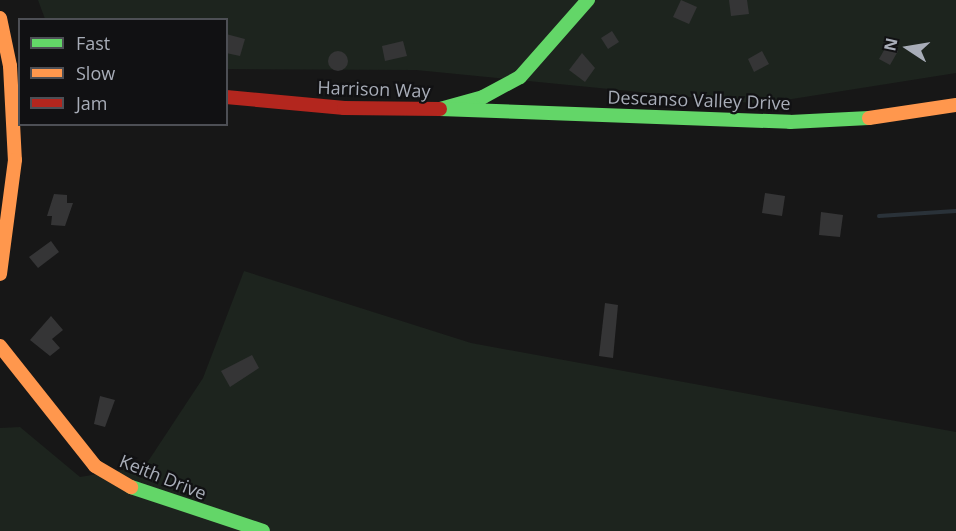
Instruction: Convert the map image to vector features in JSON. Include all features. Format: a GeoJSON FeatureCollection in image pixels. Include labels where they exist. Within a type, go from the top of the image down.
{"type":"FeatureCollection","features":[{"type":"Feature","properties":{"kind":"street","name":"Harrison Way"},"geometry":{"type":"LineString","coordinates":[[228,97],[344,108],[440,109],[483,96],[520,77],[588,0]]}},
{"type":"Feature","properties":{"kind":"street"},"geometry":{"type":"LineString","coordinates":[[0,18],[15,67],[14,198],[0,274]]}},
{"type":"Feature","properties":{"kind":"street","name":"Descanso Valley Drive"},"geometry":{"type":"LineString","coordinates":[[440,109],[472,114],[790,122],[863,119],[956,105]]}},
{"type":"Feature","properties":{"kind":"street","name":"Keith Drive"},"geometry":{"type":"LineString","coordinates":[[0,346],[95,466],[120,483],[263,531]]}},
{"type":"Feature","properties":{"kind":"shaded area"},"geometry":{"type":"Polygon","coordinates":[[[38,0],[956,0],[956,73],[761,104],[416,70],[228,69],[228,18],[45,18],[38,0]]]}},
{"type":"Feature","properties":{"kind":"shaded area"},"geometry":{"type":"Polygon","coordinates":[[[244,271],[471,343],[956,432],[956,531],[0,531],[0,428],[20,427],[80,477],[145,466],[203,378],[244,271]]]}},
{"type":"Feature","properties":{"kind":"building"},"geometry":{"type":"Polygon","coordinates":[[[681,0],[697,7],[689,24],[673,17],[681,0]]]}},
{"type":"Feature","properties":{"kind":"building"},"geometry":{"type":"Polygon","coordinates":[[[729,0],[747,0],[749,14],[731,16],[729,0]]]}},
{"type":"Feature","properties":{"kind":"building"},"geometry":{"type":"Polygon","coordinates":[[[612,31],[619,42],[608,49],[601,38],[612,31]]]}},
{"type":"Feature","properties":{"kind":"building"},"geometry":{"type":"Polygon","coordinates":[[[228,35],[245,39],[240,56],[228,53],[228,35]]]}},
{"type":"Feature","properties":{"kind":"building"},"geometry":{"type":"Polygon","coordinates":[[[403,41],[407,56],[385,61],[382,46],[403,41]]]}},
{"type":"Feature","properties":{"kind":"building"},"geometry":{"type":"Polygon","coordinates":[[[887,45],[898,51],[890,65],[879,59],[887,45]]]}},
{"type":"Feature","properties":{"kind":"building"},"geometry":{"type":"Polygon","coordinates":[[[338,51],[345,54],[348,61],[345,68],[338,71],[331,68],[328,61],[331,54],[338,51]]]}},
{"type":"Feature","properties":{"kind":"building"},"geometry":{"type":"Polygon","coordinates":[[[762,51],[769,64],[754,72],[748,59],[762,51]]]}},
{"type":"Feature","properties":{"kind":"building"},"geometry":{"type":"Polygon","coordinates":[[[582,53],[595,68],[585,82],[569,70],[582,53]]]}},
{"type":"Feature","properties":{"kind":"building"},"geometry":{"type":"Polygon","coordinates":[[[765,193],[785,196],[782,216],[762,213],[765,193]]]}},
{"type":"Feature","properties":{"kind":"building"},"geometry":{"type":"Polygon","coordinates":[[[54,194],[67,195],[67,203],[73,203],[65,226],[51,225],[52,216],[47,216],[54,194]]]}},
{"type":"Feature","properties":{"kind":"building"},"geometry":{"type":"Polygon","coordinates":[[[821,212],[843,215],[840,237],[819,235],[821,212]]]}},
{"type":"Feature","properties":{"kind":"building"},"geometry":{"type":"Polygon","coordinates":[[[51,241],[59,252],[38,268],[29,257],[51,241]]]}},
{"type":"Feature","properties":{"kind":"building"},"geometry":{"type":"Polygon","coordinates":[[[605,303],[618,305],[613,358],[599,356],[605,303]]]}},
{"type":"Feature","properties":{"kind":"building"},"geometry":{"type":"Polygon","coordinates":[[[51,316],[63,330],[52,339],[60,348],[50,356],[30,340],[51,316]]]}},
{"type":"Feature","properties":{"kind":"building"},"geometry":{"type":"Polygon","coordinates":[[[252,355],[259,368],[230,387],[221,371],[252,355]]]}},
{"type":"Feature","properties":{"kind":"building"},"geometry":{"type":"Polygon","coordinates":[[[100,396],[115,400],[105,427],[94,424],[100,396]]]}},
{"type":"Feature","properties":{"kind":"waterway"},"geometry":{"type":"LineString","coordinates":[[879,216],[956,211]]}},
{"type":"Feature","properties":{"kind":"traffic: fast"},"geometry":{"type":"LineString","coordinates":[[440,109],[483,97],[520,77],[588,0]]}},
{"type":"Feature","properties":{"kind":"traffic: fast"},"geometry":{"type":"LineString","coordinates":[[440,109],[790,122],[869,118]]}},
{"type":"Feature","properties":{"kind":"traffic: fast"},"geometry":{"type":"LineString","coordinates":[[131,487],[263,531]]}},
{"type":"Feature","properties":{"kind":"traffic: slow"},"geometry":{"type":"LineString","coordinates":[[0,18],[10,66],[15,160],[0,274]]}},
{"type":"Feature","properties":{"kind":"traffic: slow"},"geometry":{"type":"LineString","coordinates":[[869,118],[956,105]]}},
{"type":"Feature","properties":{"kind":"traffic: slow"},"geometry":{"type":"LineString","coordinates":[[0,346],[95,466],[131,487]]}},
{"type":"Feature","properties":{"kind":"traffic: jam"},"geometry":{"type":"LineString","coordinates":[[228,97],[344,108],[440,109]]}}]}
